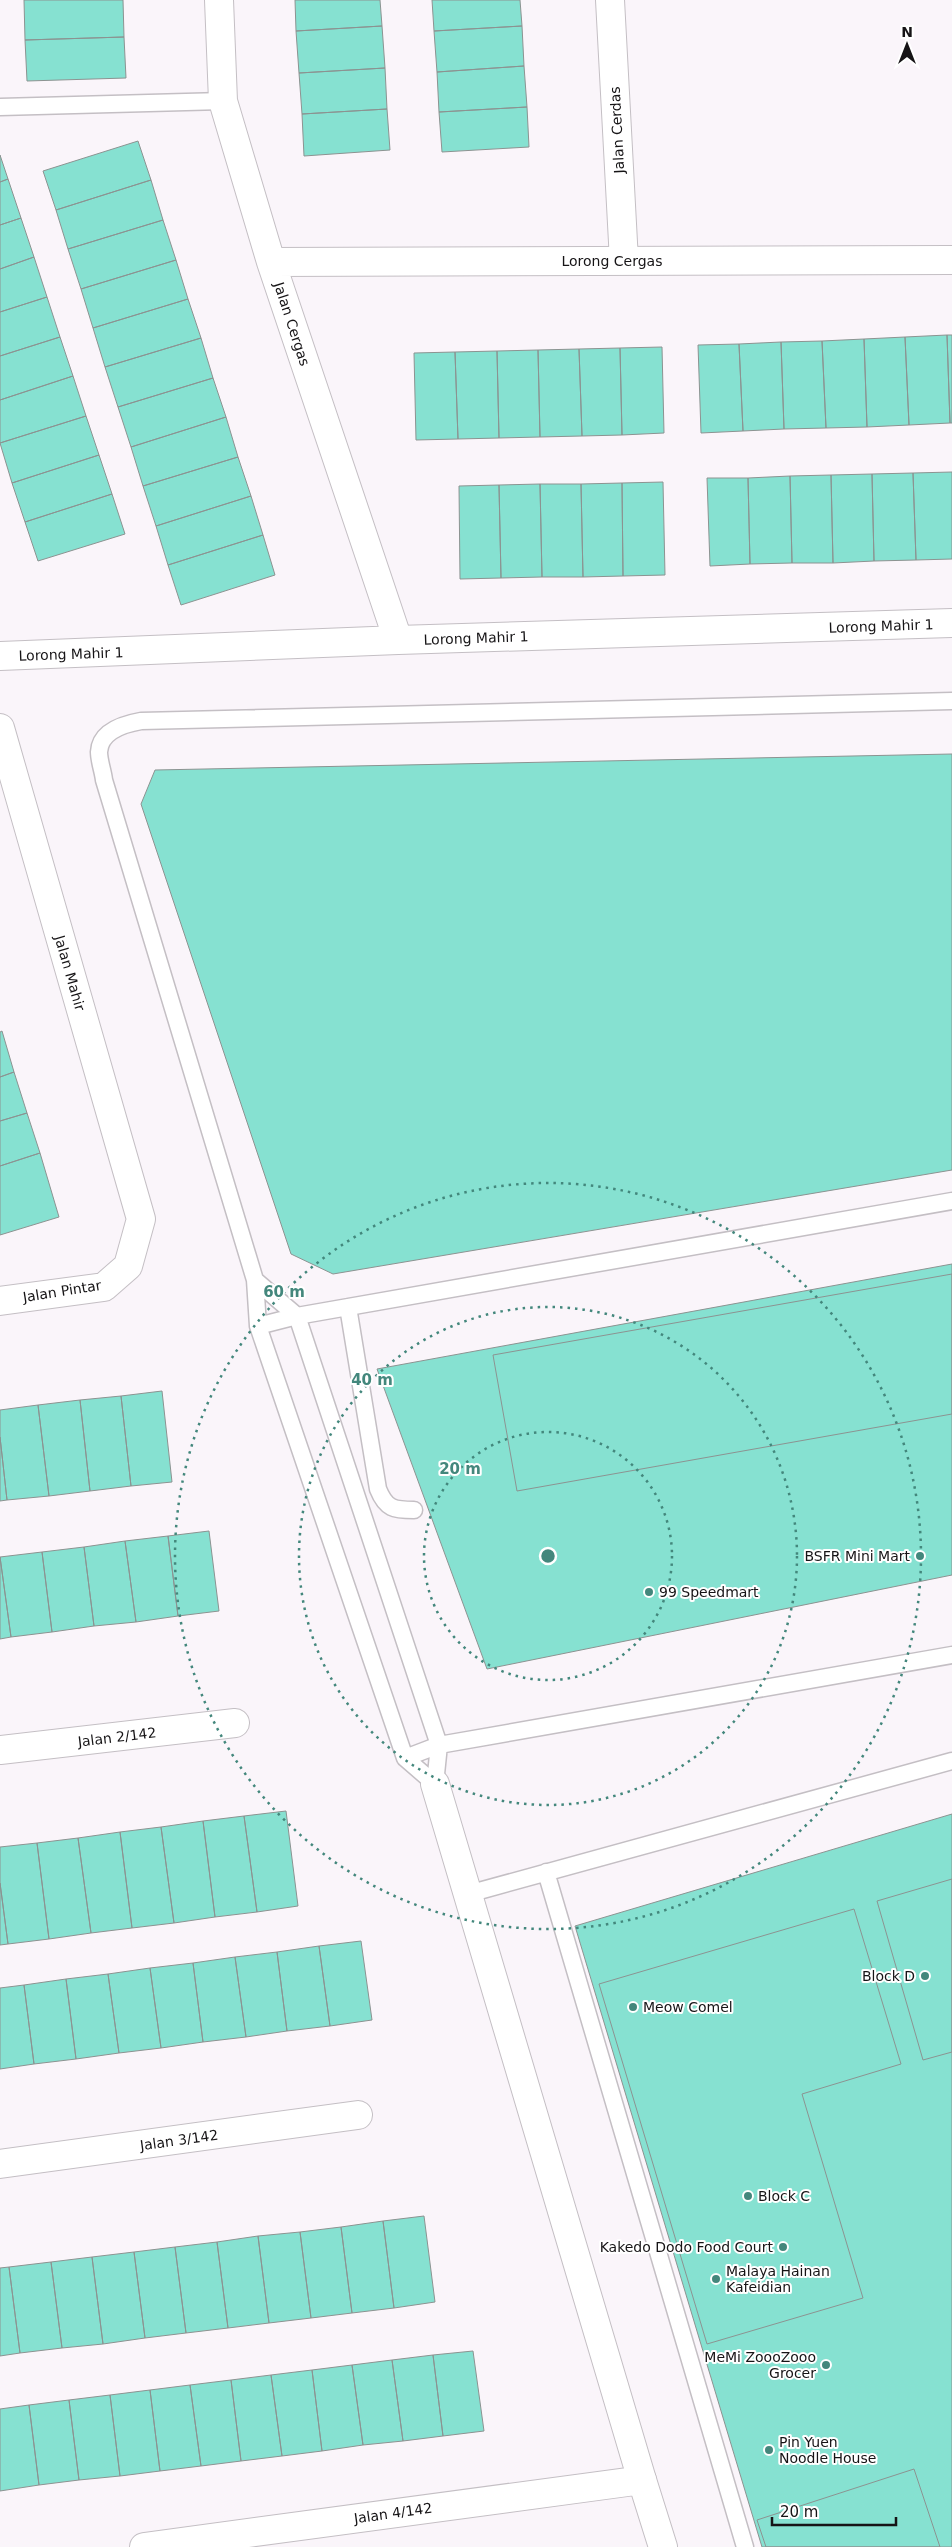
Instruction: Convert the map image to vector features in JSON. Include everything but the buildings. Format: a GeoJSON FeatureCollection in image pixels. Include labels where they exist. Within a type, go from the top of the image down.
{"type":"FeatureCollection","features":[{"type":"Feature","properties":{"kind":"street","name":"Jalan Cergas"},"geometry":{"type":"LineString","coordinates":[[219,0],[223,101],[271,262],[398,640]]}},
{"type":"Feature","properties":{"kind":"street","name":"Jalan Cerdas"},"geometry":{"type":"LineString","coordinates":[[610,0],[624,261]]}},
{"type":"Feature","properties":{"kind":"street","name":"Lorong Cergas"},"geometry":{"type":"LineString","coordinates":[[271,262],[952,260]]}},
{"type":"Feature","properties":{"kind":"street","name":"Lorong Mahir 1"},"geometry":{"type":"LineString","coordinates":[[0,656],[398,640],[952,623]]}},
{"type":"Feature","properties":{"kind":"street","name":"Jalan Mahir"},"geometry":{"type":"LineString","coordinates":[[0,728],[141,1219]]}},
{"type":"Feature","properties":{"kind":"street","name":"Jalan Pintar"},"geometry":{"type":"LineString","coordinates":[[0,1300],[104,1287],[128,1266],[141,1219]]}},
{"type":"Feature","properties":{"kind":"street","name":"Jalan 2/142"},"geometry":{"type":"LineString","coordinates":[[0,1750],[235,1723]]}},
{"type":"Feature","properties":{"kind":"street"},"geometry":{"type":"LineString","coordinates":[[435,1784],[663,2547]]}},
{"type":"Feature","properties":{"kind":"street","name":"Jalan 3/142"},"geometry":{"type":"LineString","coordinates":[[0,2164],[358,2115]]}},
{"type":"Feature","properties":{"kind":"street","name":"Jalan 4/142"},"geometry":{"type":"LineString","coordinates":[[144,2547],[642,2480]]}},
{"type":"Feature","properties":{"kind":"lane"},"geometry":{"type":"LineString","coordinates":[[0,107],[223,101]]}},
{"type":"Feature","properties":{"kind":"lane"},"geometry":{"type":"LineString","coordinates":[[435,1784],[405,1758],[258,1326],[255,1280],[104,780],[99,750],[108,734],[123,724],[141,721],[952,701]]}},
{"type":"Feature","properties":{"kind":"lane"},"geometry":{"type":"LineString","coordinates":[[258,1326],[297,1316],[952,1201]]}},
{"type":"Feature","properties":{"kind":"lane"},"geometry":{"type":"LineString","coordinates":[[255,1280],[297,1316],[439,1745],[435,1784]]}},
{"type":"Feature","properties":{"kind":"lane"},"geometry":{"type":"LineString","coordinates":[[348,1307],[378,1489],[383,1502],[396,1510],[414,1510]]}},
{"type":"Feature","properties":{"kind":"lane"},"geometry":{"type":"LineString","coordinates":[[405,1758],[439,1745],[952,1655]]}},
{"type":"Feature","properties":{"kind":"lane"},"geometry":{"type":"LineString","coordinates":[[468,1894],[952,1761]]}},
{"type":"Feature","properties":{"kind":"lane"},"geometry":{"type":"LineString","coordinates":[[546,1872],[745,2547]]}},
{"type":"Feature","properties":{"kind":"place","name":"BSFR Mini Mart"},"geometry":{"type":"Point","coordinates":[920,1556]}},
{"type":"Feature","properties":{"kind":"place","name":"99 Speedmart"},"geometry":{"type":"Point","coordinates":[649,1592]}},
{"type":"Feature","properties":{"kind":"place","name":"Block D"},"geometry":{"type":"Point","coordinates":[925,1976]}},
{"type":"Feature","properties":{"kind":"place","name":"Meow Comel"},"geometry":{"type":"Point","coordinates":[633,2007]}},
{"type":"Feature","properties":{"kind":"place","name":"Block C"},"geometry":{"type":"Point","coordinates":[748,2196]}},
{"type":"Feature","properties":{"kind":"place","name":"Kakedo Dodo Food Court"},"geometry":{"type":"Point","coordinates":[783,2247]}},
{"type":"Feature","properties":{"kind":"place","name":"Malaya Hainan Kafeidian"},"geometry":{"type":"Point","coordinates":[716,2279]}},
{"type":"Feature","properties":{"kind":"place","name":"MeMi ZoooZooo Grocer"},"geometry":{"type":"Point","coordinates":[826,2365]}},
{"type":"Feature","properties":{"kind":"place","name":"Pin Yuen Noodle House"},"geometry":{"type":"Point","coordinates":[769,2450]}}]}
